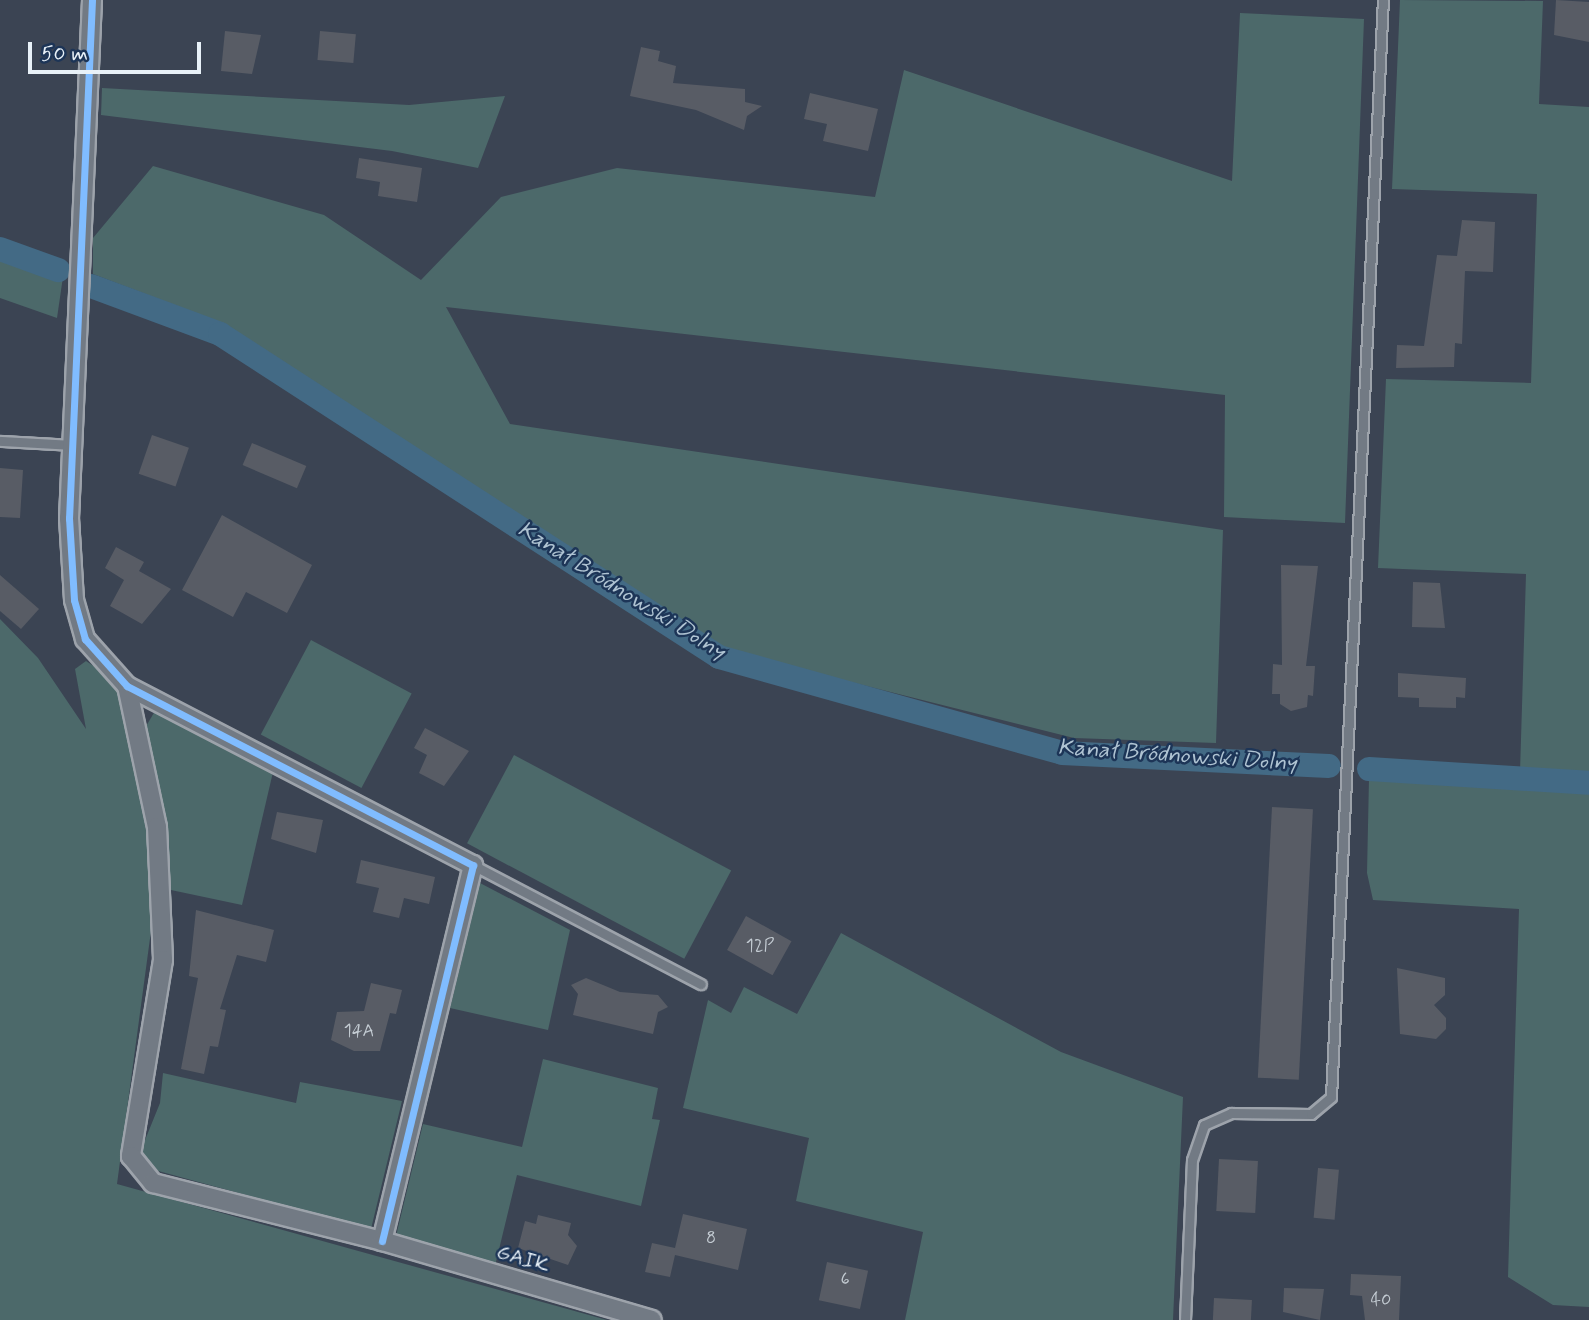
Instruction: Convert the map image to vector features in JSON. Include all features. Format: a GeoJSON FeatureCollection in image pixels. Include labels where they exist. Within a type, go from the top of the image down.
{"type":"FeatureCollection","features":[{"type":"Feature","properties":{"kind":"street"},"geometry":{"type":"LineString","coordinates":[[92,0],[73,445],[74,600],[85,639],[127,686],[473,865],[382,1241]]}},
{"type":"Feature","properties":{"kind":"street","name":"GAIK"},"geometry":{"type":"LineString","coordinates":[[127,686],[156,827],[163,960],[131,1156],[153,1183],[382,1241],[652,1320]]}},
{"type":"Feature","properties":{"kind":"lane"},"geometry":{"type":"LineString","coordinates":[[1185,1320],[1192,1160],[1204,1125],[1231,1113],[1311,1114],[1331,1097],[1383,0]]}},
{"type":"Feature","properties":{"kind":"lane"},"geometry":{"type":"LineString","coordinates":[[0,441],[73,445]]}},
{"type":"Feature","properties":{"kind":"lane"},"geometry":{"type":"LineString","coordinates":[[473,865],[701,984]]}},
{"type":"Feature","properties":{"kind":"green space"},"geometry":{"type":"Polygon","coordinates":[[[1400,0],[1543,1],[1539,104],[1589,107],[1589,776],[1520,772],[1526,574],[1378,568],[1386,379],[1531,383],[1537,194],[1392,189],[1400,0]]]}},
{"type":"Feature","properties":{"kind":"green space"},"geometry":{"type":"Polygon","coordinates":[[[1240,13],[1364,19],[1345,523],[1224,517],[1225,395],[446,307],[510,424],[1223,530],[1216,743],[1074,738],[723,650],[219,322],[93,274],[93,238],[153,166],[324,215],[421,280],[501,197],[617,168],[875,197],[904,70],[1232,181],[1240,13]]]}},
{"type":"Feature","properties":{"kind":"green space"},"geometry":{"type":"Polygon","coordinates":[[[102,88],[409,105],[505,96],[478,168],[392,151],[101,115],[102,88]]]}},
{"type":"Feature","properties":{"kind":"green space"},"geometry":{"type":"Polygon","coordinates":[[[0,240],[65,263],[57,318],[0,298],[0,240]]]}},
{"type":"Feature","properties":{"kind":"green space"},"geometry":{"type":"Polygon","coordinates":[[[0,619],[38,658],[86,729],[75,669],[86,661],[121,684],[146,807],[151,931],[117,1184],[607,1320],[0,1320],[0,619]]]}},
{"type":"Feature","properties":{"kind":"green space"},"geometry":{"type":"Polygon","coordinates":[[[311,640],[412,694],[361,788],[261,734],[311,640]]]}},
{"type":"Feature","properties":{"kind":"green space"},"geometry":{"type":"Polygon","coordinates":[[[155,711],[273,772],[242,905],[171,890],[145,728],[155,711]]]}},
{"type":"Feature","properties":{"kind":"green space"},"geometry":{"type":"Polygon","coordinates":[[[514,755],[731,870],[684,959],[467,843],[514,755]]]}},
{"type":"Feature","properties":{"kind":"green space"},"geometry":{"type":"Polygon","coordinates":[[[1369,778],[1589,792],[1589,1307],[1553,1305],[1508,1277],[1519,909],[1373,900],[1367,873],[1369,778]]]}},
{"type":"Feature","properties":{"kind":"green space"},"geometry":{"type":"Polygon","coordinates":[[[480,883],[570,930],[548,1030],[450,1008],[480,883]]]}},
{"type":"Feature","properties":{"kind":"green space"},"geometry":{"type":"Polygon","coordinates":[[[841,933],[1061,1052],[1183,1097],[1173,1320],[905,1320],[923,1232],[796,1201],[809,1138],[683,1108],[708,1000],[731,1013],[744,987],[797,1014],[841,933]]]}},
{"type":"Feature","properties":{"kind":"green space"},"geometry":{"type":"Polygon","coordinates":[[[543,1059],[658,1088],[652,1119],[660,1120],[641,1206],[517,1175],[495,1266],[396,1236],[423,1124],[522,1147],[543,1059]]]}},
{"type":"Feature","properties":{"kind":"green space"},"geometry":{"type":"Polygon","coordinates":[[[163,1073],[296,1103],[300,1082],[402,1101],[371,1229],[151,1169],[141,1150],[160,1103],[163,1073]]]}},
{"type":"Feature","properties":{"kind":"building"},"geometry":{"type":"Polygon","coordinates":[[[1556,0],[1589,2],[1589,42],[1554,35],[1556,0]]]}},
{"type":"Feature","properties":{"kind":"building"},"geometry":{"type":"Polygon","coordinates":[[[225,31],[261,35],[252,74],[221,71],[225,31]]]}},
{"type":"Feature","properties":{"kind":"building"},"geometry":{"type":"Polygon","coordinates":[[[320,31],[356,34],[353,63],[317,60],[320,31]]]}},
{"type":"Feature","properties":{"kind":"building"},"geometry":{"type":"Polygon","coordinates":[[[641,47],[660,51],[658,61],[676,66],[673,83],[745,89],[745,102],[762,106],[747,116],[744,130],[696,110],[630,96],[641,47]]]}},
{"type":"Feature","properties":{"kind":"building"},"geometry":{"type":"Polygon","coordinates":[[[810,93],[878,109],[868,151],[823,141],[827,124],[804,119],[810,93]]]}},
{"type":"Feature","properties":{"kind":"building"},"geometry":{"type":"Polygon","coordinates":[[[359,158],[422,168],[417,202],[378,196],[380,182],[356,178],[359,158]]]}},
{"type":"Feature","properties":{"kind":"building"},"geometry":{"type":"Polygon","coordinates":[[[1462,220],[1495,222],[1493,272],[1465,271],[1462,344],[1455,343],[1454,367],[1396,368],[1397,345],[1424,346],[1437,255],[1457,256],[1462,220]]]}},
{"type":"Feature","properties":{"kind":"building"},"geometry":{"type":"Polygon","coordinates":[[[152,435],[189,448],[176,486],[139,474],[152,435]]]}},
{"type":"Feature","properties":{"kind":"building"},"geometry":{"type":"Polygon","coordinates":[[[252,443],[306,466],[297,488],[243,465],[252,443]]]}},
{"type":"Feature","properties":{"kind":"building"},"geometry":{"type":"Polygon","coordinates":[[[0,468],[23,470],[20,518],[0,517],[0,468]]]}},
{"type":"Feature","properties":{"kind":"building"},"geometry":{"type":"Polygon","coordinates":[[[222,515],[312,565],[287,613],[246,592],[233,617],[182,590],[222,515]]]}},
{"type":"Feature","properties":{"kind":"building"},"geometry":{"type":"Polygon","coordinates":[[[116,547],[144,562],[139,571],[171,589],[142,624],[110,606],[124,580],[105,568],[116,547]]]}},
{"type":"Feature","properties":{"kind":"building"},"geometry":{"type":"Polygon","coordinates":[[[1281,565],[1318,566],[1306,666],[1315,666],[1313,696],[1308,695],[1307,707],[1291,711],[1280,704],[1280,694],[1272,694],[1273,664],[1282,665],[1281,565]]]}},
{"type":"Feature","properties":{"kind":"building"},"geometry":{"type":"Polygon","coordinates":[[[0,575],[39,609],[21,629],[0,611],[0,575]]]}},
{"type":"Feature","properties":{"kind":"building"},"geometry":{"type":"Polygon","coordinates":[[[1413,582],[1440,583],[1445,628],[1412,627],[1413,582]]]}},
{"type":"Feature","properties":{"kind":"building"},"geometry":{"type":"Polygon","coordinates":[[[1398,673],[1466,678],[1465,698],[1456,697],[1456,708],[1419,707],[1419,698],[1398,697],[1398,673]]]}},
{"type":"Feature","properties":{"kind":"building"},"geometry":{"type":"Polygon","coordinates":[[[425,728],[469,751],[444,786],[419,773],[427,755],[414,748],[425,728]]]}},
{"type":"Feature","properties":{"kind":"building"},"geometry":{"type":"Polygon","coordinates":[[[1272,807],[1313,809],[1299,1080],[1258,1078],[1272,807]]]}},
{"type":"Feature","properties":{"kind":"building"},"geometry":{"type":"Polygon","coordinates":[[[277,812],[323,820],[316,853],[271,839],[277,812]]]}},
{"type":"Feature","properties":{"kind":"building"},"geometry":{"type":"Polygon","coordinates":[[[361,860],[435,877],[429,904],[404,898],[399,918],[373,912],[379,888],[356,883],[361,860]]]}},
{"type":"Feature","properties":{"kind":"building"},"geometry":{"type":"Polygon","coordinates":[[[196,910],[274,930],[266,962],[237,955],[220,1009],[226,1010],[218,1047],[210,1046],[204,1074],[181,1069],[198,978],[189,976],[196,910]]]}},
{"type":"Feature","properties":{"kind":"building"},"geometry":{"type":"Polygon","coordinates":[[[746,916],[791,941],[773,975],[727,950],[746,916]]]}},
{"type":"Feature","properties":{"kind":"building"},"geometry":{"type":"Polygon","coordinates":[[[1397,968],[1445,978],[1445,995],[1434,1005],[1446,1018],[1446,1029],[1436,1039],[1400,1034],[1397,968]]]}},
{"type":"Feature","properties":{"kind":"building"},"geometry":{"type":"Polygon","coordinates":[[[586,978],[620,992],[658,995],[668,1007],[658,1012],[653,1034],[573,1015],[578,994],[571,985],[586,978]]]}},
{"type":"Feature","properties":{"kind":"building"},"geometry":{"type":"Polygon","coordinates":[[[371,983],[402,990],[396,1014],[390,1013],[380,1051],[354,1051],[331,1040],[337,1012],[364,1011],[371,983]]]}},
{"type":"Feature","properties":{"kind":"building"},"geometry":{"type":"Polygon","coordinates":[[[1219,1159],[1258,1161],[1255,1213],[1216,1211],[1219,1159]]]}},
{"type":"Feature","properties":{"kind":"building"},"geometry":{"type":"Polygon","coordinates":[[[1318,1168],[1339,1170],[1335,1220],[1314,1218],[1318,1168]]]}},
{"type":"Feature","properties":{"kind":"building"},"geometry":{"type":"Polygon","coordinates":[[[683,1214],[747,1229],[738,1270],[675,1255],[670,1277],[645,1272],[652,1243],[675,1248],[683,1214]]]}},
{"type":"Feature","properties":{"kind":"building"},"geometry":{"type":"Polygon","coordinates":[[[538,1215],[571,1223],[568,1235],[577,1246],[568,1265],[518,1248],[525,1221],[536,1224],[538,1215]]]}},
{"type":"Feature","properties":{"kind":"building"},"geometry":{"type":"Polygon","coordinates":[[[827,1262],[868,1271],[860,1309],[819,1300],[827,1262]]]}},
{"type":"Feature","properties":{"kind":"building"},"geometry":{"type":"Polygon","coordinates":[[[1351,1274],[1401,1276],[1399,1320],[1365,1320],[1362,1296],[1350,1295],[1351,1274]]]}},
{"type":"Feature","properties":{"kind":"building"},"geometry":{"type":"Polygon","coordinates":[[[1284,1288],[1324,1289],[1320,1320],[1283,1312],[1284,1288]]]}},
{"type":"Feature","properties":{"kind":"building"},"geometry":{"type":"Polygon","coordinates":[[[1214,1298],[1252,1300],[1251,1320],[1213,1320],[1214,1298]]]}},
{"type":"Feature","properties":{"kind":"waterway","name":"Kanał Bródnowski Dolny"},"geometry":{"type":"LineString","coordinates":[[0,249],[58,270]]}},
{"type":"Feature","properties":{"kind":"waterway","name":"Kanał Bródnowski Dolny"},"geometry":{"type":"LineString","coordinates":[[91,286],[220,334],[719,657],[1062,753],[1329,766]]}},
{"type":"Feature","properties":{"kind":"waterway","name":"Kanał Bródnowski Dolny"},"geometry":{"type":"LineString","coordinates":[[1369,769],[1589,783]]}},
{"type":"Feature","properties":{"kind":"cycle path"},"geometry":{"type":"LineString","coordinates":[[92,0],[69,518],[74,600],[85,639],[127,686],[473,865],[382,1241]]}}]}
